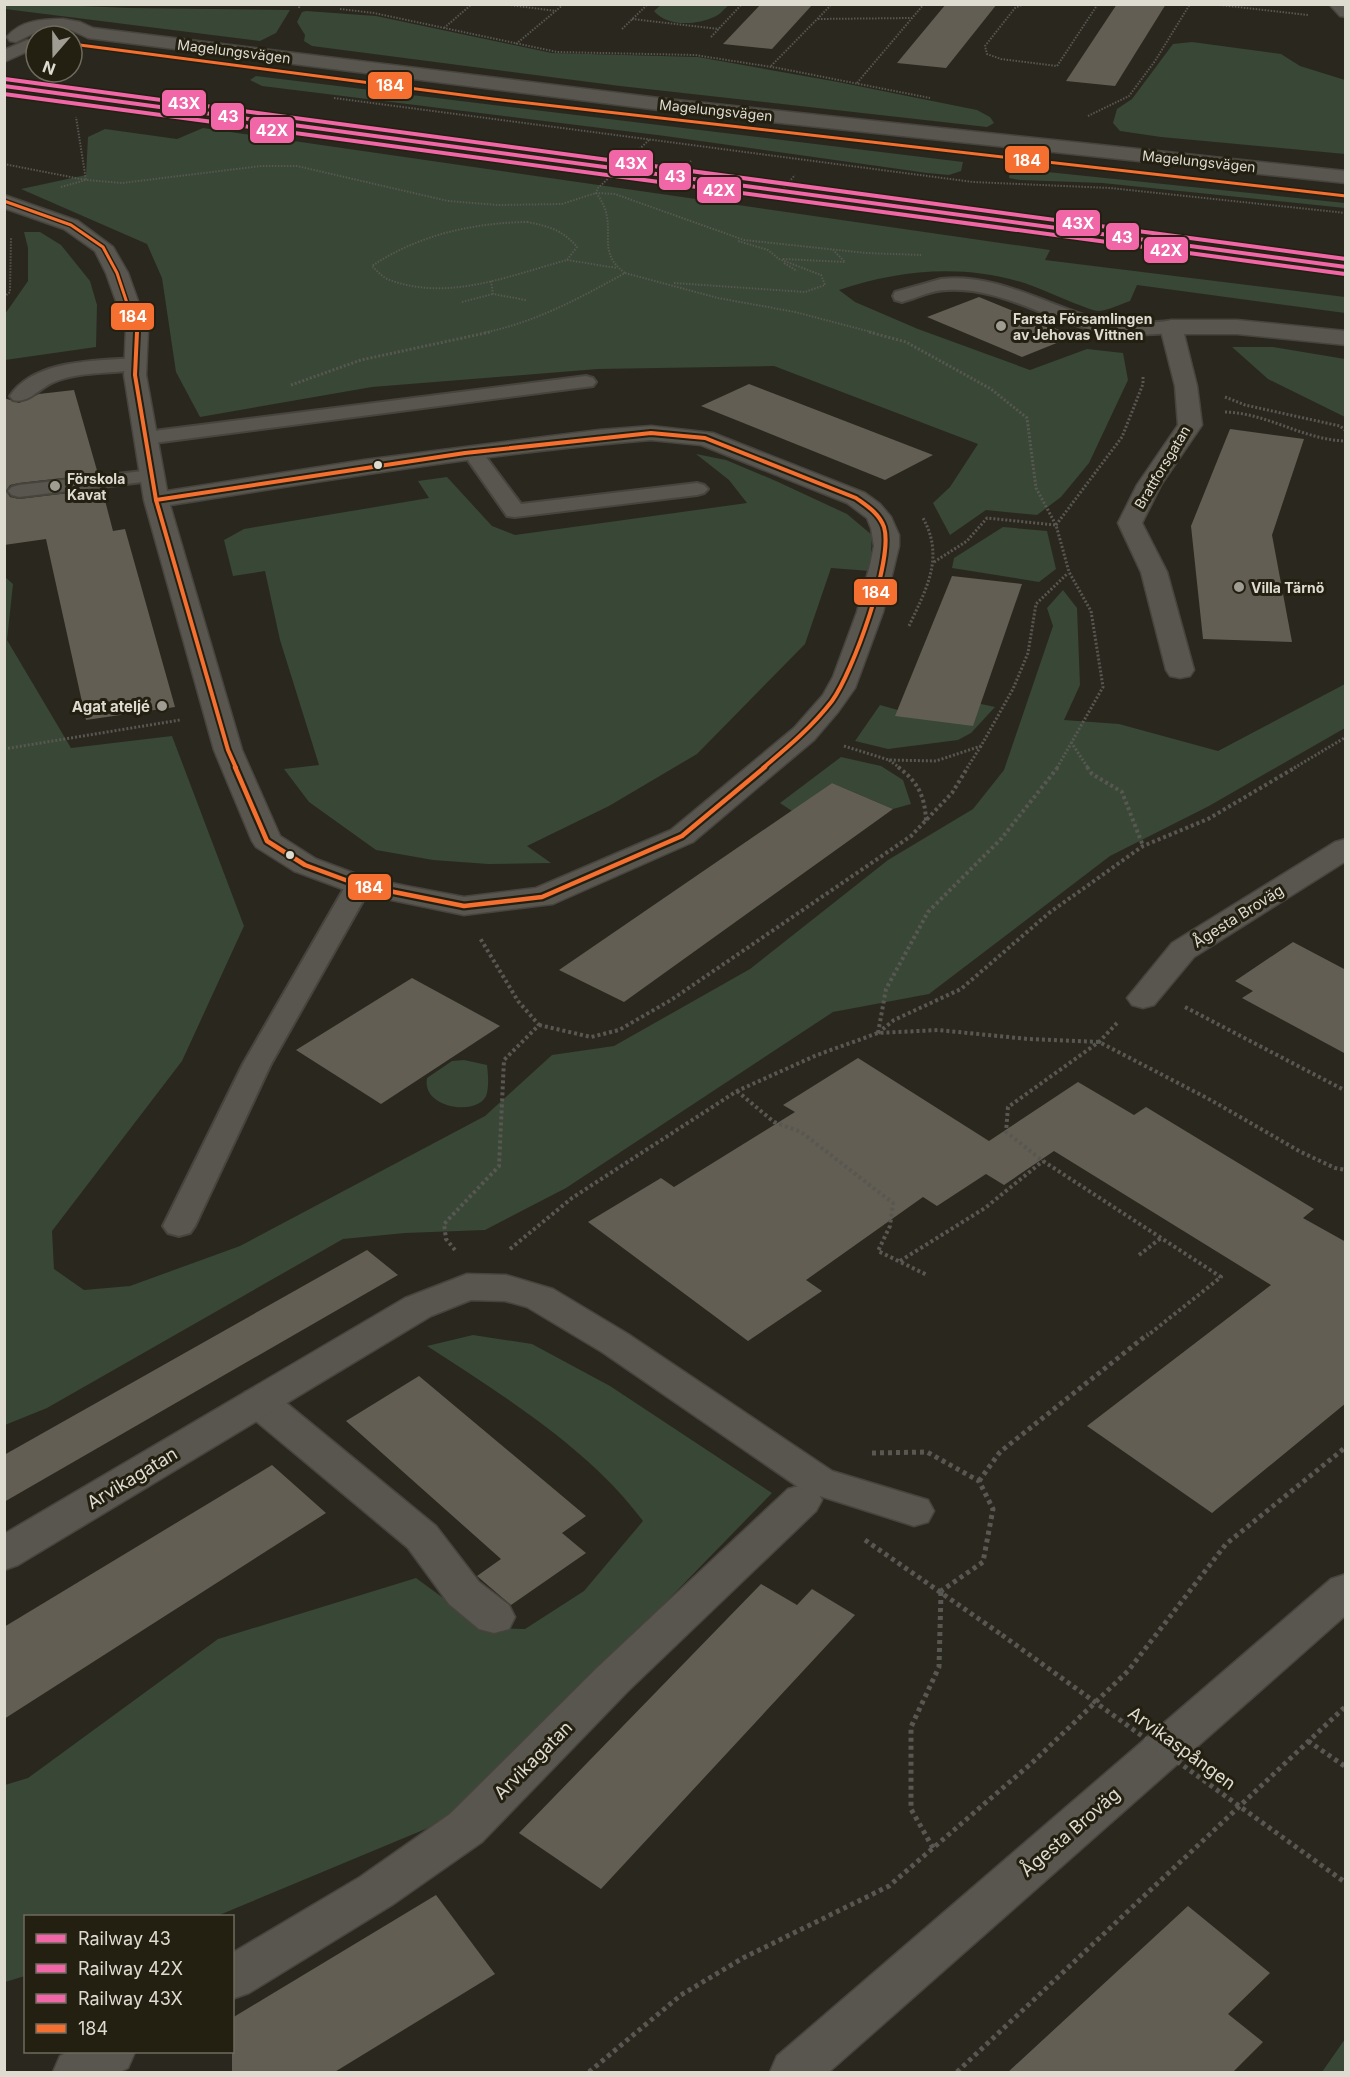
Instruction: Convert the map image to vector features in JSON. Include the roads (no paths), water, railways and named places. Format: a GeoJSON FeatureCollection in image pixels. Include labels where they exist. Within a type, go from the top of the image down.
{"type":"FeatureCollection","features":[{"type":"Feature","properties":{"kind":"street"},"geometry":{"type":"LineString","coordinates":[[1337,4],[1346,12]]}},
{"type":"Feature","properties":{"kind":"street"},"geometry":{"type":"LineString","coordinates":[[4,57],[20,36]]}},
{"type":"Feature","properties":{"kind":"street","name":"Magelungsvägen"},"geometry":{"type":"LineString","coordinates":[[84,38],[667,105],[1346,177]]}},
{"type":"Feature","properties":{"kind":"street","name":"Magelungsvägen"},"geometry":{"type":"LineString","coordinates":[[84,39],[493,99],[1346,196]]}},
{"type":"Feature","properties":{"kind":"street"},"geometry":{"type":"LineString","coordinates":[[4,201],[71,225],[103,247],[117,273],[136,329],[135,375],[154,488],[228,750],[267,841],[305,865],[359,885],[464,906],[542,897],[682,836],[804,734],[842,687],[879,587],[887,538],[876,511],[856,498],[705,438],[641,434],[599,437],[364,467],[154,488]]}},
{"type":"Feature","properties":{"kind":"street"},"geometry":{"type":"LineString","coordinates":[[1171,327],[1237,327],[1346,338]]}},
{"type":"Feature","properties":{"kind":"street","name":"Brattforsgatan"},"geometry":{"type":"LineString","coordinates":[[1171,327],[1186,386],[1190,425],[1149,485],[1130,523],[1154,572],[1180,670]]}},
{"type":"Feature","properties":{"kind":"street","name":"Ågesta Broväg"},"geometry":{"type":"LineString","coordinates":[[1143,998],[1183,951],[1346,848]]}},
{"type":"Feature","properties":{"kind":"street","name":"Arvikagatan"},"geometry":{"type":"LineString","coordinates":[[4,1554],[418,1307],[467,1287],[506,1288],[540,1298],[615,1343],[818,1481],[914,1511]]}},
{"type":"Feature","properties":{"kind":"street"},"geometry":{"type":"LineString","coordinates":[[259,1402],[422,1537],[464,1593],[494,1617]]}},
{"type":"Feature","properties":{"kind":"street","name":"Arvikagatan"},"geometry":{"type":"LineString","coordinates":[[234,1977],[376,1891],[466,1828],[613,1679],[802,1500]]}},
{"type":"Feature","properties":{"kind":"street","name":"Ågesta Broväg"},"geometry":{"type":"LineString","coordinates":[[794,2073],[1346,1590]]}},
{"type":"Feature","properties":{"kind":"street"},"geometry":{"type":"LineString","coordinates":[[77,2073],[109,2053]]}},
{"type":"Feature","properties":{"kind":"lane"},"geometry":{"type":"LineString","coordinates":[[902,296],[947,284],[979,287],[1012,294],[1096,325],[1118,329],[1171,327]]}},
{"type":"Feature","properties":{"kind":"lane"},"geometry":{"type":"LineString","coordinates":[[20,396],[27,388],[54,375],[94,367],[136,364]]}},
{"type":"Feature","properties":{"kind":"lane"},"geometry":{"type":"LineString","coordinates":[[146,438],[586,382]]}},
{"type":"Feature","properties":{"kind":"lane"},"geometry":{"type":"LineString","coordinates":[[473,453],[515,511],[697,489]]}},
{"type":"Feature","properties":{"kind":"lane"},"geometry":{"type":"LineString","coordinates":[[19,491],[154,488]]}},
{"type":"Feature","properties":{"kind":"lane"},"geometry":{"type":"LineString","coordinates":[[179,1226],[257,1064],[359,885]]}},
{"type":"Feature","properties":{"kind":"rail line","name":"43X"},"geometry":{"type":"LineString","coordinates":[[5,79],[1346,259]]}},
{"type":"Feature","properties":{"kind":"rail line","name":"43"},"geometry":{"type":"LineString","coordinates":[[4,86],[1346,267]]}},
{"type":"Feature","properties":{"kind":"rail line","name":"42X"},"geometry":{"type":"LineString","coordinates":[[4,94],[1345,274]]}},
{"type":"Feature","properties":{"kind":"place","name":"Farsta Församlingen av Jehovas Vittnen"},"geometry":{"type":"Point","coordinates":[1001,326]}},
{"type":"Feature","properties":{"kind":"place","name":"Förskola Kavat"},"geometry":{"type":"Point","coordinates":[55,486]}},
{"type":"Feature","properties":{"kind":"place","name":"Villa Tärnö"},"geometry":{"type":"Point","coordinates":[1239,587]}},
{"type":"Feature","properties":{"kind":"place","name":"Agat ateljé"},"geometry":{"type":"Point","coordinates":[162,706]}}]}
